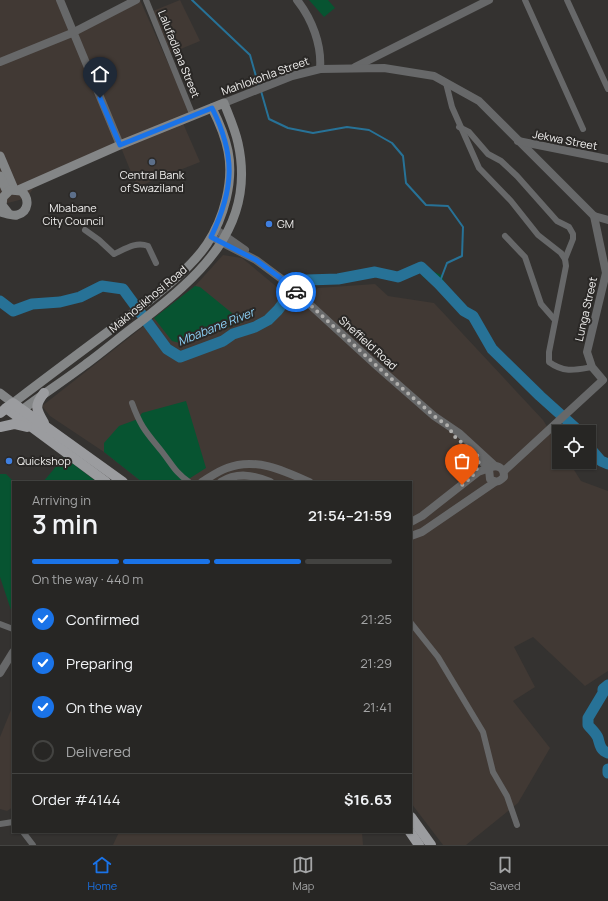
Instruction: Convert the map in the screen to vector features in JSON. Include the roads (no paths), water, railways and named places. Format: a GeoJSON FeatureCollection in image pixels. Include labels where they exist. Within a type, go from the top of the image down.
{"type":"FeatureCollection","features":[{"type":"Feature","properties":{"kind":"main road","name":"Mahlokohla Street"},"geometry":{"type":"LineString","coordinates":[[9,192],[224,103]]}},
{"type":"Feature","properties":{"kind":"main road","name":"Makhosikhosi Road"},"geometry":{"type":"LineString","coordinates":[[18,413],[85,365],[192,279],[223,239],[235,213],[240,193],[241,168],[238,144],[224,103]]}},
{"type":"Feature","properties":{"kind":"main road","name":"Makhosikhosi Road"},"geometry":{"type":"LineString","coordinates":[[5,407],[149,300],[183,271],[203,248],[213,233],[226,199],[229,167],[228,151],[212,108]]}},
{"type":"Feature","properties":{"kind":"main road"},"geometry":{"type":"LineString","coordinates":[[0,156],[9,192]]}},
{"type":"Feature","properties":{"kind":"main road"},"geometry":{"type":"LineString","coordinates":[[0,176],[9,192]]}},
{"type":"Feature","properties":{"kind":"main road","name":"Mahlokohla Street"},"geometry":{"type":"LineString","coordinates":[[27,202],[34,187],[48,177]]}},
{"type":"Feature","properties":{"kind":"main road"},"geometry":{"type":"LineString","coordinates":[[9,192],[24,194],[27,202],[21,213],[13,215],[4,213],[2,201],[9,192]]}},
{"type":"Feature","properties":{"kind":"main road"},"geometry":{"type":"LineString","coordinates":[[0,393],[5,407],[47,427],[122,481]]}},
{"type":"Feature","properties":{"kind":"main road"},"geometry":{"type":"LineString","coordinates":[[44,393],[37,402],[37,410],[47,427]]}},
{"type":"Feature","properties":{"kind":"main road"},"geometry":{"type":"LineString","coordinates":[[0,427],[18,413]]}},
{"type":"Feature","properties":{"kind":"main road"},"geometry":{"type":"LineString","coordinates":[[18,413],[34,430],[105,481]]}},
{"type":"Feature","properties":{"kind":"main road"},"geometry":{"type":"LineString","coordinates":[[0,427],[14,424],[34,430]]}},
{"type":"Feature","properties":{"kind":"main road"},"geometry":{"type":"LineString","coordinates":[[412,818],[431,845]]}},
{"type":"Feature","properties":{"kind":"main road"},"geometry":{"type":"LineString","coordinates":[[411,833],[419,845]]}},
{"type":"Feature","properties":{"kind":"street"},"geometry":{"type":"LineString","coordinates":[[60,0],[72,33],[120,145]]}},
{"type":"Feature","properties":{"kind":"street"},"geometry":{"type":"LineString","coordinates":[[0,62],[72,33],[136,0]]}},
{"type":"Feature","properties":{"kind":"street","name":"Lalufadlana Street"},"geometry":{"type":"LineString","coordinates":[[146,0],[193,116]]}},
{"type":"Feature","properties":{"kind":"street"},"geometry":{"type":"LineString","coordinates":[[297,0],[308,15],[317,38],[321,56],[320,69]]}},
{"type":"Feature","properties":{"kind":"street"},"geometry":{"type":"LineString","coordinates":[[353,68],[489,0]]}},
{"type":"Feature","properties":{"kind":"street"},"geometry":{"type":"LineString","coordinates":[[525,0],[583,129]]}},
{"type":"Feature","properties":{"kind":"street"},"geometry":{"type":"LineString","coordinates":[[567,0],[608,89]]}},
{"type":"Feature","properties":{"kind":"street"},"geometry":{"type":"LineString","coordinates":[[384,68],[385,56],[390,50]]}},
{"type":"Feature","properties":{"kind":"street","name":"Mahlokohla Street"},"geometry":{"type":"LineString","coordinates":[[224,103],[267,85],[320,69],[384,68],[434,76],[479,101],[517,141],[594,216]]}},
{"type":"Feature","properties":{"kind":"street"},"geometry":{"type":"LineString","coordinates":[[446,83],[459,127],[479,168],[511,201],[538,235],[553,246],[565,259]]}},
{"type":"Feature","properties":{"kind":"street"},"geometry":{"type":"LineString","coordinates":[[459,127],[469,132],[488,154],[501,160],[557,221],[569,227],[573,234],[573,239],[565,259],[566,266],[549,352],[549,362],[557,368],[568,372],[592,367]]}},
{"type":"Feature","properties":{"kind":"street","name":"Jekwa Street"},"geometry":{"type":"LineString","coordinates":[[517,141],[608,160]]}},
{"type":"Feature","properties":{"kind":"street"},"geometry":{"type":"LineString","coordinates":[[594,216],[608,220]]}},
{"type":"Feature","properties":{"kind":"street","name":"Lunga Street"},"geometry":{"type":"LineString","coordinates":[[594,216],[607,274],[587,352],[592,367],[605,382]]}},
{"type":"Feature","properties":{"kind":"street"},"geometry":{"type":"LineString","coordinates":[[85,230],[99,240],[114,254],[134,245],[143,244],[148,246],[156,263]]}},
{"type":"Feature","properties":{"kind":"street","name":"Sheffield Road"},"geometry":{"type":"LineString","coordinates":[[213,233],[256,260],[283,280],[378,367],[434,416],[448,426]]}},
{"type":"Feature","properties":{"kind":"street"},"geometry":{"type":"LineString","coordinates":[[505,236],[525,257],[541,304],[555,320]]}},
{"type":"Feature","properties":{"kind":"street"},"geometry":{"type":"LineString","coordinates":[[504,471],[556,423],[605,382]]}},
{"type":"Feature","properties":{"kind":"street"},"geometry":{"type":"LineString","coordinates":[[132,403],[141,427],[163,452],[177,474],[188,481]]}},
{"type":"Feature","properties":{"kind":"street"},"geometry":{"type":"LineString","coordinates":[[448,426],[454,436],[492,467]]}},
{"type":"Feature","properties":{"kind":"street"},"geometry":{"type":"LineString","coordinates":[[448,426],[459,433],[492,467]]}},
{"type":"Feature","properties":{"kind":"street"},"geometry":{"type":"LineString","coordinates":[[474,475],[478,468],[479,457]]}},
{"type":"Feature","properties":{"kind":"street"},"geometry":{"type":"LineString","coordinates":[[204,481],[226,468],[244,463],[259,464],[286,472],[307,481]]}},
{"type":"Feature","properties":{"kind":"street"},"geometry":{"type":"LineString","coordinates":[[492,467],[490,479],[495,482]]}},
{"type":"Feature","properties":{"kind":"street"},"geometry":{"type":"LineString","coordinates":[[412,521],[422,516],[474,475],[492,467],[501,467],[504,471],[504,477],[500,481],[495,482],[422,532],[412,536]]}},
{"type":"Feature","properties":{"kind":"street"},"geometry":{"type":"LineString","coordinates":[[223,481],[228,478],[254,475],[268,481]]}},
{"type":"Feature","properties":{"kind":"street"},"geometry":{"type":"LineString","coordinates":[[0,624],[12,629]]}},
{"type":"Feature","properties":{"kind":"street"},"geometry":{"type":"LineString","coordinates":[[412,624],[438,657],[483,732],[493,772],[507,796],[517,825]]}},
{"type":"Feature","properties":{"kind":"street"},"geometry":{"type":"LineString","coordinates":[[0,673],[12,654]]}},
{"type":"Feature","properties":{"kind":"street"},"geometry":{"type":"LineString","coordinates":[[0,824],[12,822]]}},
{"type":"Feature","properties":{"kind":"street"},"geometry":{"type":"LineString","coordinates":[[24,833],[33,845]]}},
{"type":"Feature","properties":{"kind":"waterway"},"geometry":{"type":"LineString","coordinates":[[192,0],[250,55],[259,87]]}},
{"type":"Feature","properties":{"kind":"waterway"},"geometry":{"type":"LineString","coordinates":[[261,91],[269,119],[288,128],[313,133],[347,127],[369,130],[392,143],[403,156],[406,183],[426,205],[448,206],[463,227],[462,256],[447,263],[439,284]]}},
{"type":"Feature","properties":{"kind":"waterway","name":"Mbabane River"},"geometry":{"type":"LineString","coordinates":[[0,301],[13,311],[32,304],[60,302],[80,297],[102,286],[123,289],[167,349],[180,357],[223,341],[233,334],[255,327],[268,320],[278,310],[298,283],[307,280],[338,279],[375,272],[398,277],[421,267],[464,311],[473,316],[492,349],[572,425]]}},
{"type":"Feature","properties":{"kind":"waterway","name":"Mbabane River"},"geometry":{"type":"LineString","coordinates":[[596,455],[601,461],[608,464]]}},
{"type":"Feature","properties":{"kind":"waterway","name":"Mbabane River"},"geometry":{"type":"LineString","coordinates":[[608,685],[603,689],[603,693],[588,718],[588,725],[597,736],[602,749],[608,753]]}},
{"type":"Feature","properties":{"kind":"place","name":"Central Bank of Swaziland"},"geometry":{"type":"Point","coordinates":[152,162]}},
{"type":"Feature","properties":{"kind":"place","name":"Mbabane City Council"},"geometry":{"type":"Point","coordinates":[73,195]}},
{"type":"Feature","properties":{"kind":"place","name":"GM"},"geometry":{"type":"Point","coordinates":[269,224]}},
{"type":"Feature","properties":{"kind":"place","name":"Quickshop"},"geometry":{"type":"Point","coordinates":[9,461]}}]}
